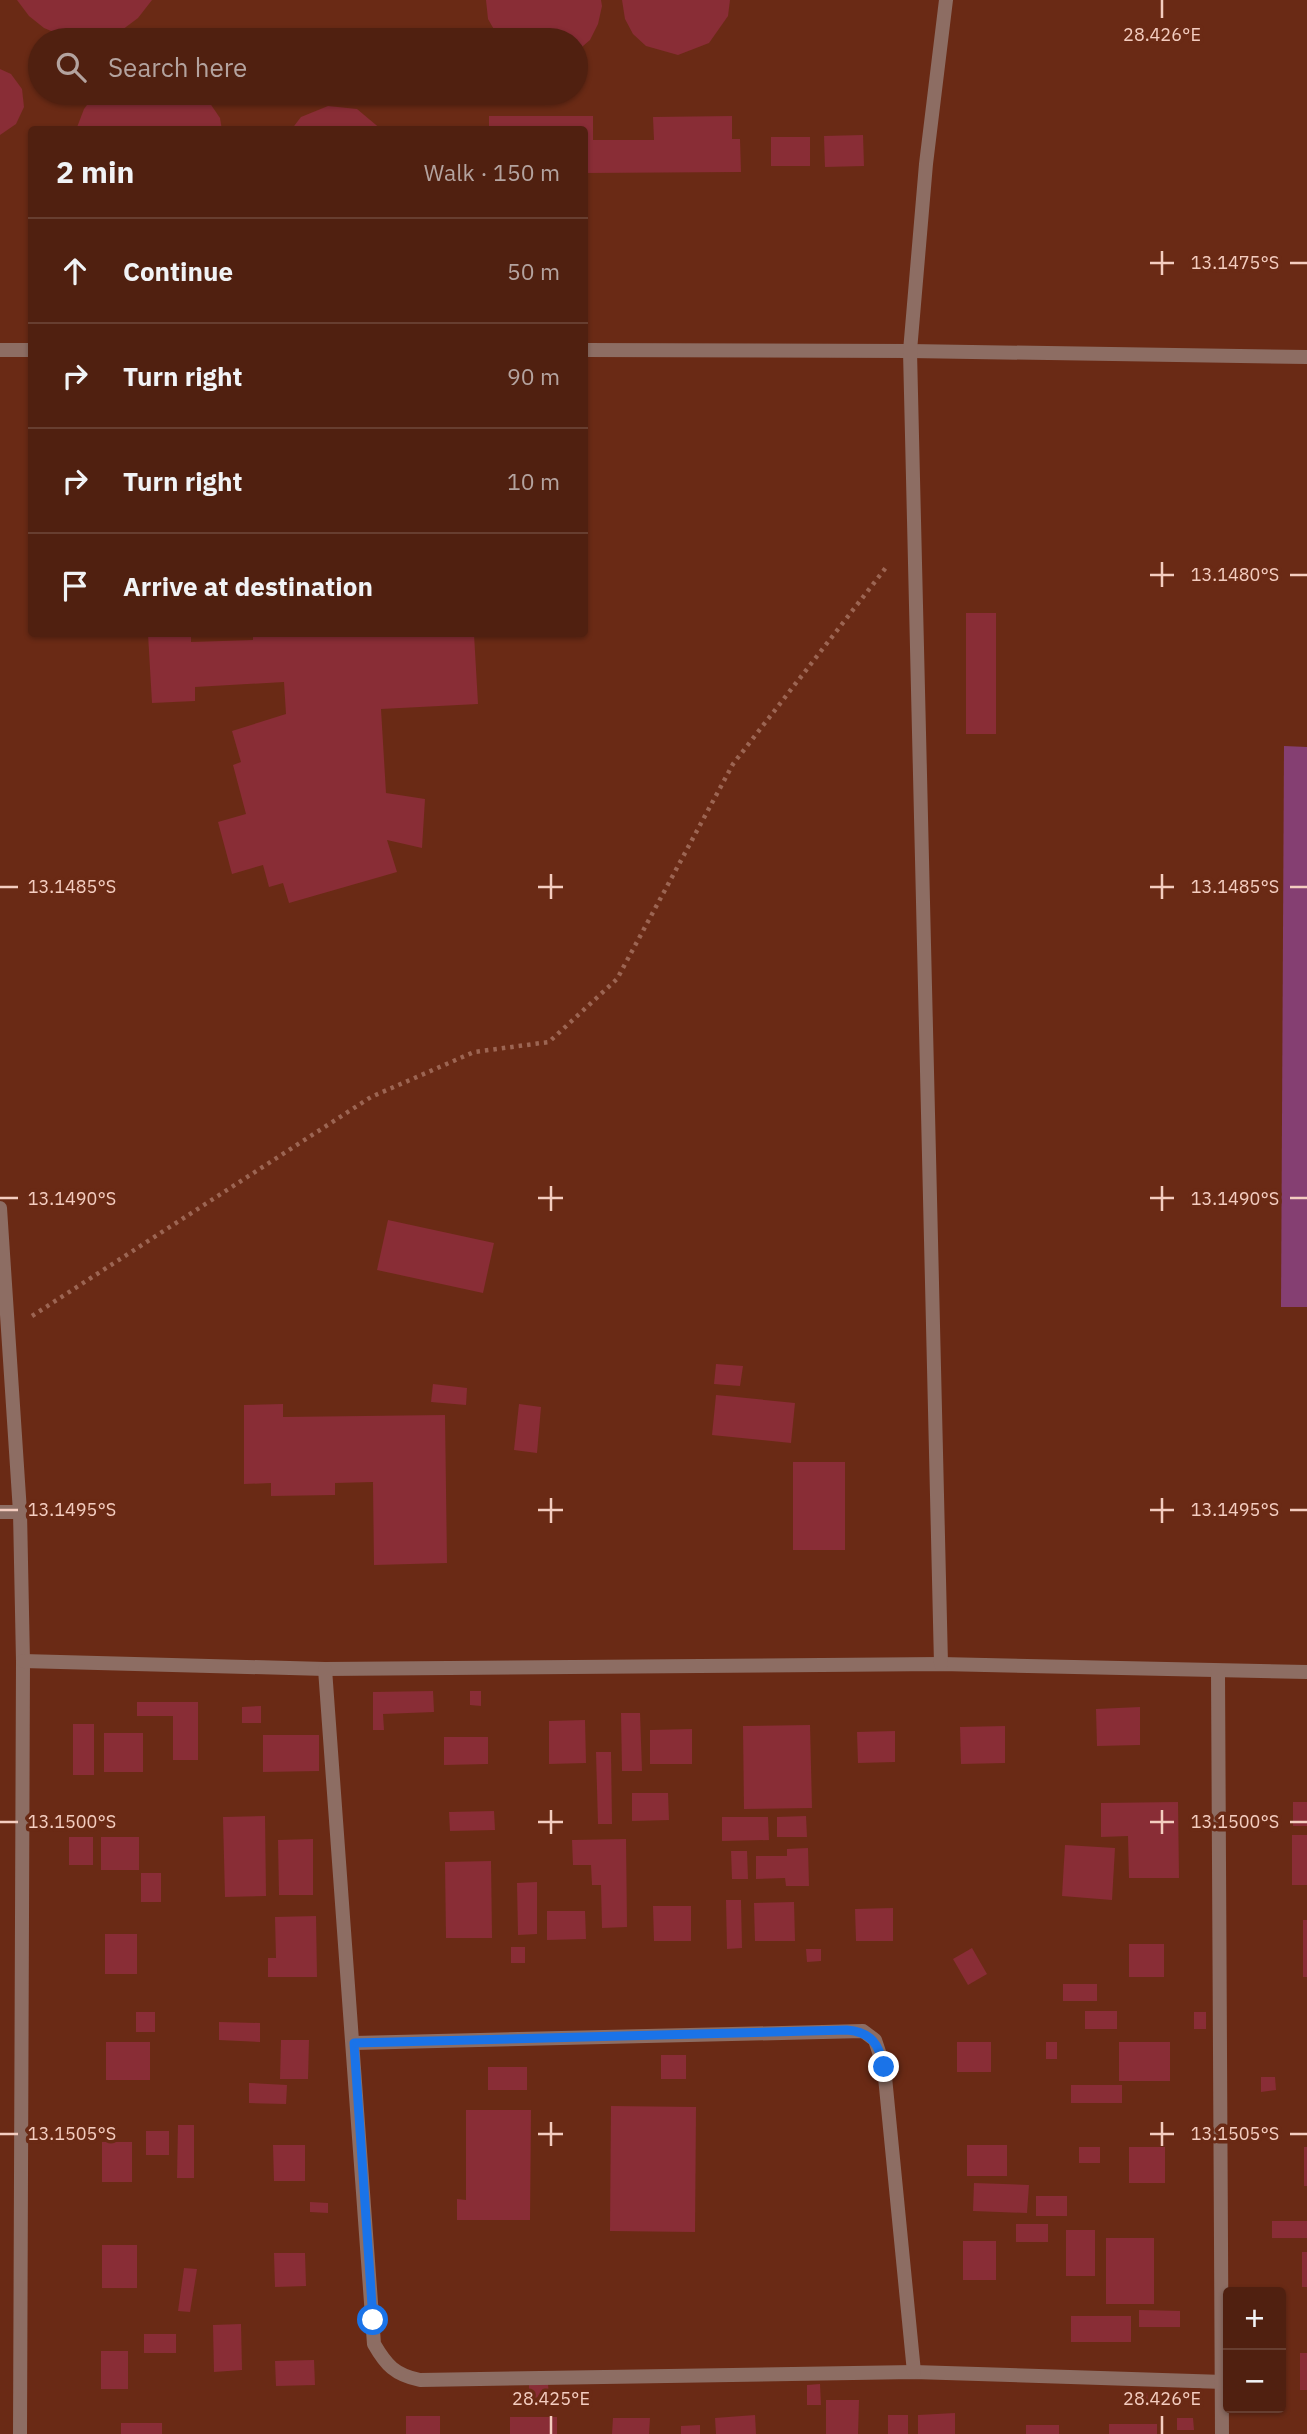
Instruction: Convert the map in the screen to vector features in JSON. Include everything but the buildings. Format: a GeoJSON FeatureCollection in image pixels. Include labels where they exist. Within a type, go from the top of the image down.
{"type":"FeatureCollection","features":[{"type":"Feature","properties":{"kind":"street"},"geometry":{"type":"LineString","coordinates":[[941,1664],[910,351],[926,164],[946,0]]}},
{"type":"Feature","properties":{"kind":"street"},"geometry":{"type":"LineString","coordinates":[[0,350],[28,350]]}},
{"type":"Feature","properties":{"kind":"street"},"geometry":{"type":"LineString","coordinates":[[588,351],[910,351],[1307,357]]}},
{"type":"Feature","properties":{"kind":"street"},"geometry":{"type":"LineString","coordinates":[[0,1208],[20,1512],[23,1661],[20,2434]]}},
{"type":"Feature","properties":{"kind":"street"},"geometry":{"type":"LineString","coordinates":[[0,1512],[20,1512]]}},
{"type":"Feature","properties":{"kind":"street"},"geometry":{"type":"LineString","coordinates":[[23,1661],[325,1669],[941,1664],[1307,1672]]}},
{"type":"Feature","properties":{"kind":"street"},"geometry":{"type":"LineString","coordinates":[[325,1669],[374,2344],[383,2360],[398,2375],[420,2380],[914,2372],[1223,2382]]}},
{"type":"Feature","properties":{"kind":"street"},"geometry":{"type":"LineString","coordinates":[[1218,1672],[1224,2350]]}},
{"type":"Feature","properties":{"kind":"street"},"geometry":{"type":"LineString","coordinates":[[354,2043],[863,2031],[874,2040],[884,2067],[914,2372]]}},
{"type":"Feature","properties":{"kind":"street"},"geometry":{"type":"LineString","coordinates":[[1222,2434],[1223,2408]]}},
{"type":"Feature","properties":{"kind":"path"},"geometry":{"type":"LineString","coordinates":[[8,1332],[372,1097],[474,1052],[549,1042],[617,979],[733,764],[914,533]]}},
{"type":"Feature","properties":{"kind":"shaded area"},"geometry":{"type":"Polygon","coordinates":[[[1284,746],[1307,747],[1307,1307],[1281,1307],[1284,746]]]}},
{"type":"Feature","properties":{"kind":"route"},"geometry":{"type":"LineString","coordinates":[[373,2320],[354,2043],[847,2030],[863,2031],[874,2040],[884,2067]]}}]}
